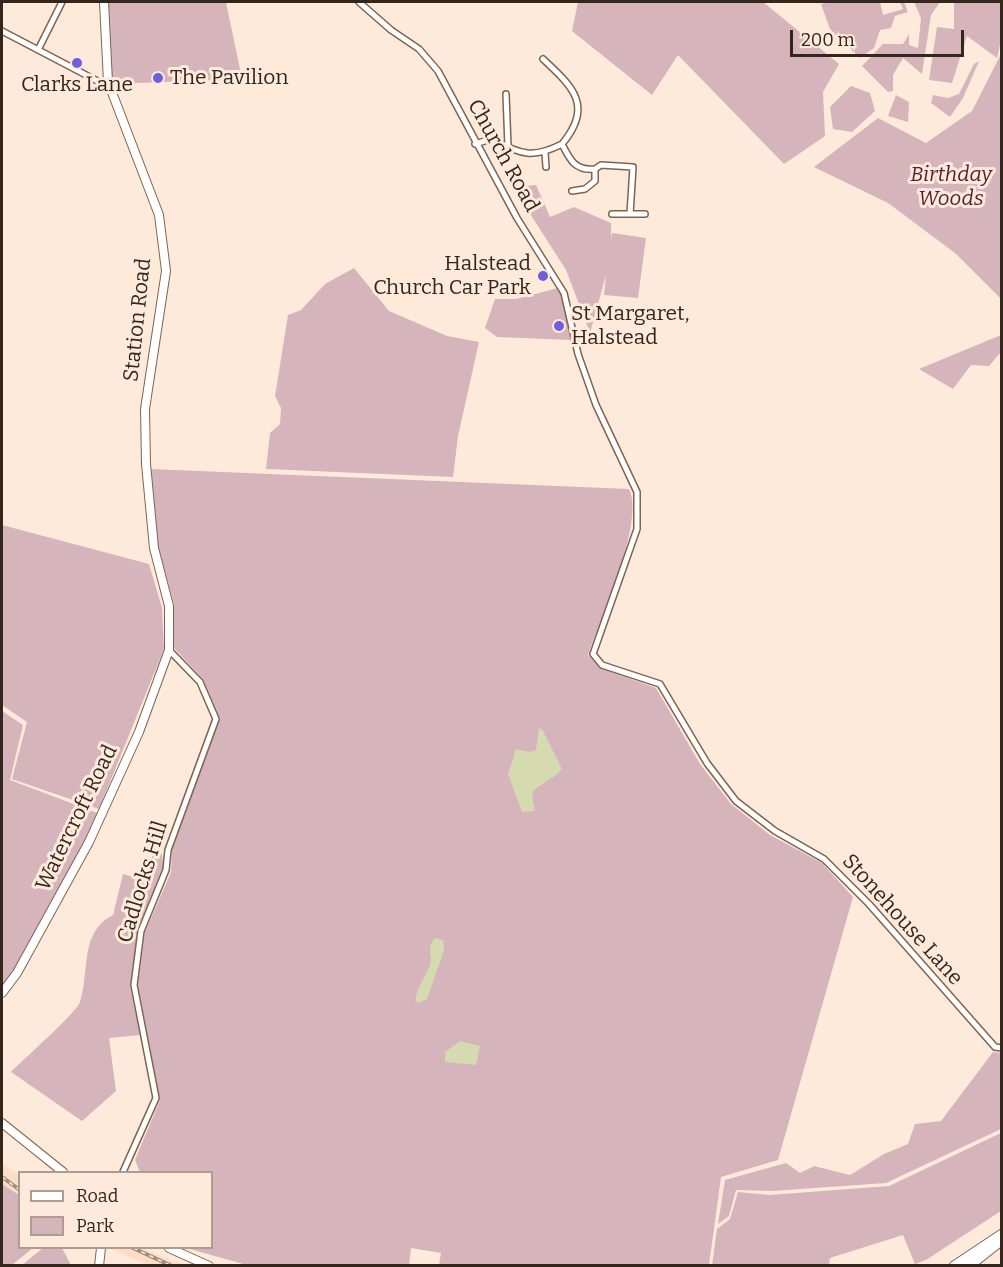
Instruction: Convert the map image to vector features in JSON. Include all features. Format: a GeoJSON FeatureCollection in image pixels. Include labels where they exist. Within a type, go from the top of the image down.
{"type":"FeatureCollection","features":[{"type":"Feature","properties":{"kind":"highway"},"geometry":{"type":"LineString","coordinates":[[954,1266],[1002,1234]]}},
{"type":"Feature","properties":{"kind":"highway"},"geometry":{"type":"LineString","coordinates":[[969,1266],[1002,1240]]}},
{"type":"Feature","properties":{"kind":"street"},"geometry":{"type":"LineString","coordinates":[[38,50],[62,2]]}},
{"type":"Feature","properties":{"kind":"street","name":"Station Road"},"geometry":{"type":"LineString","coordinates":[[104,2],[109,87],[159,215],[166,271],[146,409],[146,453],[154,548],[169,606],[169,650]]}},
{"type":"Feature","properties":{"kind":"street","name":"Church Road"},"geometry":{"type":"LineString","coordinates":[[359,2],[431,62],[475,144],[564,293],[578,354]]}},
{"type":"Feature","properties":{"kind":"street"},"geometry":{"type":"LineString","coordinates":[[2,31],[109,87]]}},
{"type":"Feature","properties":{"kind":"street"},"geometry":{"type":"LineString","coordinates":[[475,144],[491,139],[523,154],[545,153],[562,144],[578,116],[577,98],[568,82],[543,59]]}},
{"type":"Feature","properties":{"kind":"street"},"geometry":{"type":"LineString","coordinates":[[506,94],[508,147]]}},
{"type":"Feature","properties":{"kind":"street"},"geometry":{"type":"LineString","coordinates":[[562,144],[572,163],[578,167],[596,169],[601,165],[633,167],[630,214]]}},
{"type":"Feature","properties":{"kind":"street"},"geometry":{"type":"LineString","coordinates":[[545,153],[546,167]]}},
{"type":"Feature","properties":{"kind":"street"},"geometry":{"type":"LineString","coordinates":[[572,191],[591,185],[595,181],[596,169]]}},
{"type":"Feature","properties":{"kind":"street"},"geometry":{"type":"LineString","coordinates":[[612,214],[645,214]]}},
{"type":"Feature","properties":{"kind":"street","name":"Stonehouse Lane"},"geometry":{"type":"LineString","coordinates":[[578,354],[596,405],[637,492],[637,529],[593,654],[602,665],[660,684],[706,763],[736,801],[775,831],[824,859],[868,904],[995,1047],[1002,1048]]}},
{"type":"Feature","properties":{"kind":"street","name":"Watercroft Road"},"geometry":{"type":"LineString","coordinates":[[2,993],[17,973],[89,842],[139,732],[169,650]]}},
{"type":"Feature","properties":{"kind":"street","name":"Cadlocks Hill"},"geometry":{"type":"LineString","coordinates":[[124,1171],[156,1098],[134,985],[141,931],[166,870],[168,850],[216,719],[200,682],[169,650]]}},
{"type":"Feature","properties":{"kind":"street"},"geometry":{"type":"LineString","coordinates":[[2,1123],[61,1171]]}},
{"type":"Feature","properties":{"kind":"street"},"geometry":{"type":"LineString","coordinates":[[99,1266],[101,1249]]}},
{"type":"Feature","properties":{"kind":"street"},"geometry":{"type":"LineString","coordinates":[[171,1249],[209,1266]]}},
{"type":"Feature","properties":{"kind":"shaded area"},"geometry":{"type":"Polygon","coordinates":[[[539,728],[543,731],[562,769],[533,792],[534,811],[522,812],[508,774],[516,749],[529,752],[536,750],[539,728]]]}},
{"type":"Feature","properties":{"kind":"shaded area"},"geometry":{"type":"Polygon","coordinates":[[[435,938],[443,940],[444,950],[427,999],[418,1003],[415,1001],[416,996],[430,965],[430,948],[435,938]]]}},
{"type":"Feature","properties":{"kind":"shaded area"},"geometry":{"type":"Polygon","coordinates":[[[460,1041],[480,1046],[476,1065],[445,1062],[445,1052],[460,1041]]]}},
{"type":"Feature","properties":{"kind":"shaded area"},"geometry":{"type":"Polygon","coordinates":[[[2,1163],[18,1174],[18,1194],[2,1184],[2,1163]]]}},
{"type":"Feature","properties":{"kind":"shaded area"},"geometry":{"type":"Polygon","coordinates":[[[111,1249],[144,1249],[184,1265],[147,1265],[111,1249]]]}},
{"type":"Feature","properties":{"kind":"green space"},"geometry":{"type":"Polygon","coordinates":[[[105,2],[226,2],[242,79],[112,84],[105,2]]]}},
{"type":"Feature","properties":{"kind":"green space"},"geometry":{"type":"Polygon","coordinates":[[[578,2],[763,2],[839,64],[823,92],[825,136],[784,164],[678,55],[652,95],[572,31],[578,2]]]}},
{"type":"Feature","properties":{"kind":"green space"},"geometry":{"type":"Polygon","coordinates":[[[880,2],[883,15],[903,9],[900,2],[904,2],[908,12],[895,16],[891,28],[880,30],[874,48],[860,58],[830,29],[821,4],[880,2]]]}},
{"type":"Feature","properties":{"kind":"green space"},"geometry":{"type":"Polygon","coordinates":[[[914,2],[940,2],[931,15],[922,74],[903,58],[893,75],[893,91],[888,92],[862,66],[883,44],[903,44],[909,34],[909,45],[918,48],[921,18],[914,2]]]}},
{"type":"Feature","properties":{"kind":"green space"},"geometry":{"type":"Polygon","coordinates":[[[954,2],[1001,2],[1001,40],[997,58],[967,36],[952,83],[929,80],[937,27],[954,29],[954,2]]]}},
{"type":"Feature","properties":{"kind":"green space","name":"Birthday Woods"},"geometry":{"type":"Polygon","coordinates":[[[1001,54],[1001,299],[955,253],[888,203],[814,167],[878,118],[926,143],[972,111],[1001,54]]]}},
{"type":"Feature","properties":{"kind":"green space"},"geometry":{"type":"Polygon","coordinates":[[[979,61],[963,98],[950,117],[931,103],[933,95],[948,98],[959,94],[974,64],[979,61]]]}},
{"type":"Feature","properties":{"kind":"green space"},"geometry":{"type":"Polygon","coordinates":[[[851,86],[870,93],[875,111],[852,132],[833,129],[830,107],[851,86]]]}},
{"type":"Feature","properties":{"kind":"green space"},"geometry":{"type":"Polygon","coordinates":[[[896,95],[909,102],[908,122],[888,116],[896,95]]]}},
{"type":"Feature","properties":{"kind":"green space"},"geometry":{"type":"Polygon","coordinates":[[[536,185],[550,217],[574,207],[611,223],[611,240],[612,233],[646,238],[638,298],[604,295],[606,275],[590,333],[566,270],[513,187],[536,185]]]}},
{"type":"Feature","properties":{"kind":"green space"},"geometry":{"type":"Polygon","coordinates":[[[354,268],[389,311],[447,336],[479,342],[458,436],[453,477],[266,469],[270,433],[280,424],[281,408],[275,396],[288,315],[301,310],[325,284],[354,268]]]}},
{"type":"Feature","properties":{"kind":"green space"},"geometry":{"type":"Polygon","coordinates":[[[558,288],[562,295],[571,340],[497,337],[485,328],[495,299],[516,299],[558,288]]]}},
{"type":"Feature","properties":{"kind":"green space"},"geometry":{"type":"Polygon","coordinates":[[[1001,335],[1001,355],[999,354],[989,366],[971,365],[953,389],[919,369],[1001,335]]]}},
{"type":"Feature","properties":{"kind":"green space"},"geometry":{"type":"Polygon","coordinates":[[[151,469],[629,489],[632,504],[631,523],[626,546],[611,595],[588,655],[600,668],[656,688],[700,764],[731,804],[770,835],[822,863],[853,897],[778,1160],[721,1177],[709,1265],[439,1265],[441,1253],[411,1248],[409,1265],[247,1265],[190,1249],[213,1249],[213,1171],[140,1171],[135,1160],[160,1100],[138,985],[145,932],[171,872],[172,850],[220,718],[203,679],[174,648],[174,604],[158,546],[151,469]]]}},
{"type":"Feature","properties":{"kind":"green space"},"geometry":{"type":"Polygon","coordinates":[[[2,525],[149,564],[162,608],[164,649],[99,809],[12,779],[27,722],[2,705],[2,525]]]}},
{"type":"Feature","properties":{"kind":"green space"},"geometry":{"type":"Polygon","coordinates":[[[2,711],[23,725],[10,780],[100,814],[43,924],[2,986],[2,711]]]}},
{"type":"Feature","properties":{"kind":"green space"},"geometry":{"type":"Polygon","coordinates":[[[155,851],[162,854],[164,869],[139,925],[130,986],[140,1035],[109,1038],[116,1091],[82,1121],[11,1072],[60,1026],[80,1002],[90,942],[102,922],[113,915],[123,874],[140,879],[155,851]]]}},
{"type":"Feature","properties":{"kind":"green space"},"geometry":{"type":"Polygon","coordinates":[[[993,1052],[1001,1053],[1001,1129],[886,1183],[772,1191],[736,1190],[729,1216],[718,1224],[725,1180],[786,1163],[800,1173],[814,1166],[850,1175],[884,1154],[908,1144],[915,1124],[941,1121],[993,1052]]]}},
{"type":"Feature","properties":{"kind":"green space"},"geometry":{"type":"Polygon","coordinates":[[[1001,1133],[1001,1211],[926,1260],[915,1264],[903,1235],[830,1258],[829,1265],[712,1265],[717,1229],[730,1219],[738,1192],[769,1195],[889,1186],[1001,1133]]]}},
{"type":"Feature","properties":{"kind":"green space"},"geometry":{"type":"Polygon","coordinates":[[[2,1184],[18,1194],[18,1249],[32,1249],[12,1265],[2,1265],[2,1184]]]}},
{"type":"Feature","properties":{"kind":"green space"},"geometry":{"type":"Polygon","coordinates":[[[42,1249],[63,1249],[71,1265],[22,1265],[42,1249]]]}},
{"type":"Feature","properties":{"kind":"railway"},"geometry":{"type":"LineString","coordinates":[[2,1177],[18,1189]]}},
{"type":"Feature","properties":{"kind":"railway"},"geometry":{"type":"LineString","coordinates":[[135,1249],[172,1266]]}},
{"type":"Feature","properties":{"kind":"place","name":"Clarks Lane"},"geometry":{"type":"Point","coordinates":[77,63]}},
{"type":"Feature","properties":{"kind":"place","name":"The Pavilion"},"geometry":{"type":"Point","coordinates":[158,78]}},
{"type":"Feature","properties":{"kind":"place","name":"Halstead Church Car Park"},"geometry":{"type":"Point","coordinates":[543,276]}},
{"type":"Feature","properties":{"kind":"place","name":"St Margaret, Halstead"},"geometry":{"type":"Point","coordinates":[559,326]}}]}
